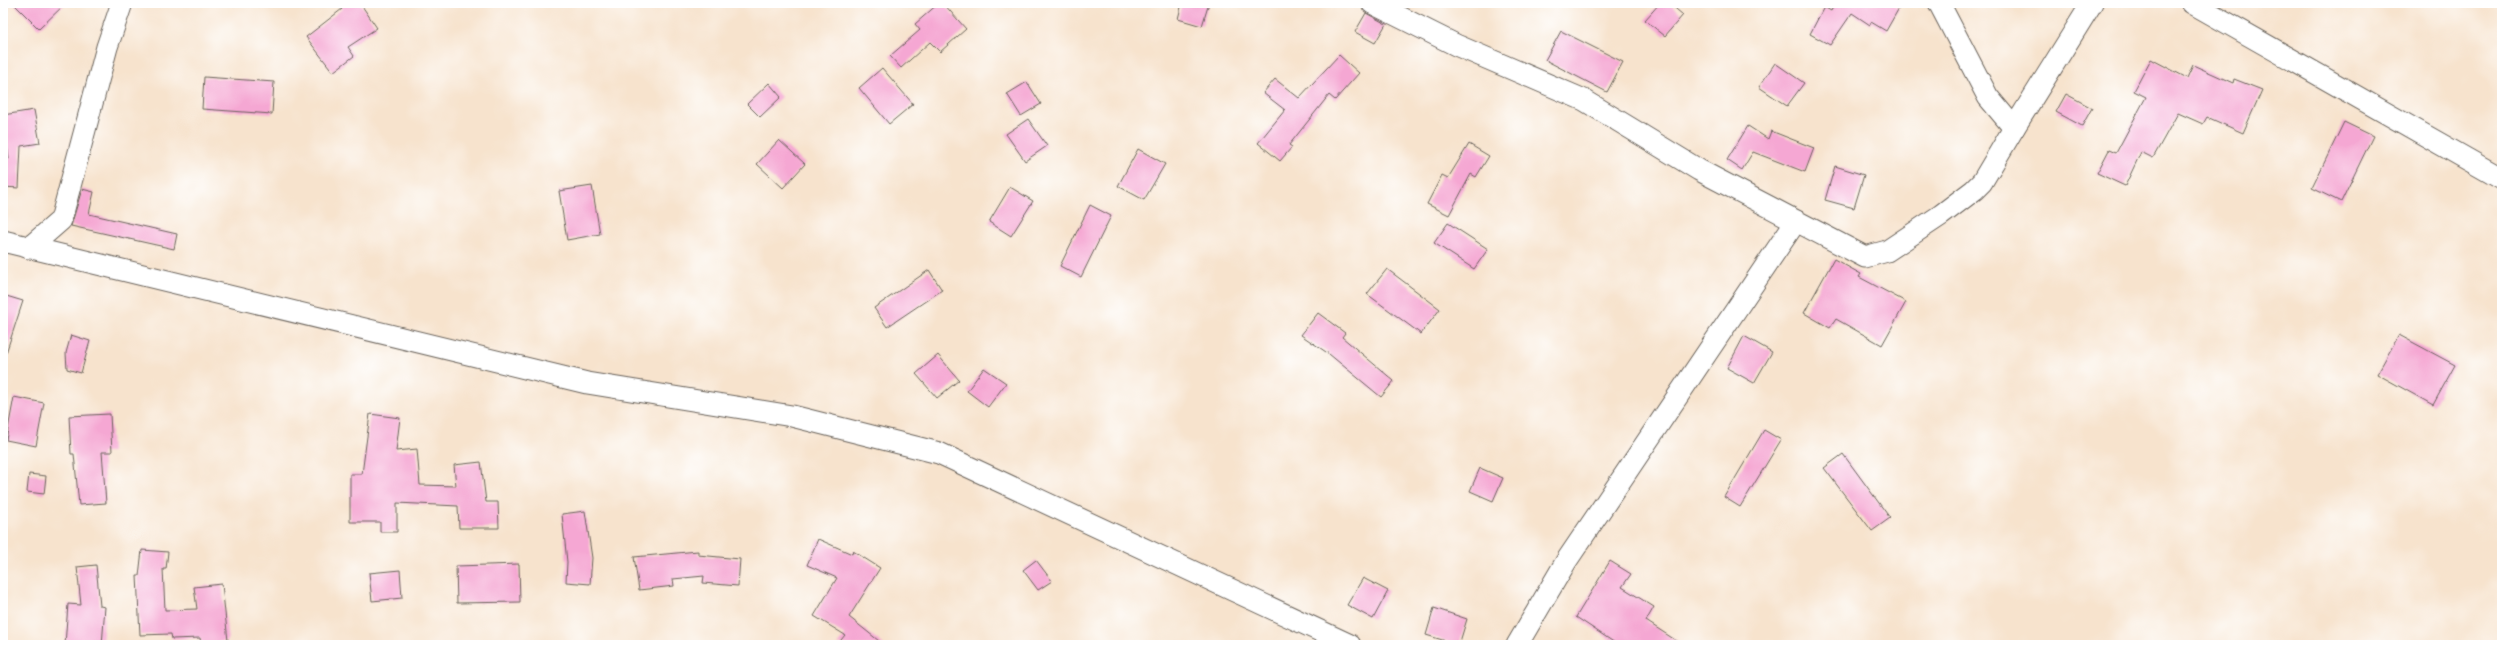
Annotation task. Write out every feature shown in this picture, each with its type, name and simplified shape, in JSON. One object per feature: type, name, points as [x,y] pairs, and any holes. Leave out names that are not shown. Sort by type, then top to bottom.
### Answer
[{"type":"street","points":[[30,248],[61,220],[107,47],[122,3]]},
{"type":"street","points":[[1372,3],[1456,45],[1584,100],[1699,170],[1865,257],[1887,251],[1941,215],[1974,190],[1982,182],[2092,3]]},
{"type":"street","points":[[1939,3],[1988,97],[2014,128]]},
{"type":"street","points":[[2192,3],[2502,179]]},
{"type":"street","points":[[1517,645],[1567,560],[1796,221]]},
{"type":"street","points":[[3,241],[587,383],[792,416],[939,453],[1350,645]]},
{"type":"building","points":[[13,3],[66,3],[39,29]]},
{"type":"building","points":[[338,3],[360,3],[377,28],[348,47],[354,56],[333,72],[306,37],[342,9]]},
{"type":"building","points":[[939,3],[943,3],[966,29],[940,52],[930,42],[901,68],[890,56],[920,30],[915,24]]},
{"type":"building","points":[[1182,3],[1209,3],[1202,26],[1178,19]]},
{"type":"building","points":[[1660,3],[1669,3],[1683,15],[1665,36],[1645,20]]},
{"type":"building","points":[[1835,3],[1890,3],[1899,8],[1886,31],[1871,22],[1870,25],[1852,13],[1830,45],[1810,34],[1824,7],[1831,11]]},
{"type":"building","points":[[1366,13],[1386,24],[1375,43],[1355,32]]},
{"type":"building","points":[[1561,31],[1623,62],[1607,92],[1545,60]]},
{"type":"building","points":[[1339,55],[1359,73],[1335,100],[1329,95],[1289,145],[1292,147],[1280,161],[1258,143],[1285,110],[1263,93],[1275,79],[1299,98]]},
{"type":"building","points":[[2151,59],[2187,78],[2193,65],[2233,83],[2234,79],[2262,90],[2243,133],[2207,117],[2203,124],[2178,113],[2153,158],[2141,152],[2125,186],[2097,173],[2109,150],[2116,153],[2146,97],[2134,91]]},
{"type":"building","points":[[1775,63],[1804,83],[1787,106],[1759,87]]},
{"type":"building","points":[[882,68],[913,104],[889,124],[859,88]]},
{"type":"building","points":[[204,77],[274,82],[272,114],[202,109]]},
{"type":"building","points":[[1027,82],[1041,104],[1021,116],[1007,94]]},
{"type":"building","points":[[769,83],[781,97],[760,117],[747,104]]},
{"type":"building","points":[[2066,94],[2092,108],[2082,126],[2056,112]]},
{"type":"building","points":[[34,110],[40,143],[21,146],[19,188],[3,187],[3,159],[9,159],[3,115]]},
{"type":"building","points":[[1028,119],[1047,146],[1025,161],[1006,134]]},
{"type":"building","points":[[2344,122],[2373,136],[2341,202],[2312,188]]},
{"type":"building","points":[[1748,126],[1768,139],[1771,131],[1814,148],[1805,172],[1753,152],[1742,170],[1727,160]]},
{"type":"building","points":[[779,140],[805,164],[783,188],[757,164]]},
{"type":"building","points":[[1469,144],[1489,156],[1476,177],[1471,174],[1449,215],[1427,204],[1442,175],[1448,178]]},
{"type":"building","points":[[1138,149],[1165,164],[1144,200],[1118,186]]},
{"type":"building","points":[[1835,166],[1864,175],[1854,208],[1825,200]]},
{"type":"building","points":[[592,186],[600,234],[567,240],[559,191]]},
{"type":"building","points":[[1010,187],[1033,201],[1011,236],[989,222]]},
{"type":"building","points":[[82,189],[94,192],[89,214],[177,234],[174,249],[71,226]]},
{"type":"building","points":[[1090,205],[1111,216],[1081,277],[1060,266]]},
{"type":"building","points":[[1448,223],[1488,249],[1474,269],[1434,243]]},
{"type":"building","points":[[1834,259],[1861,274],[1859,277],[1906,302],[1882,345],[1836,319],[1830,328],[1804,313]]},
{"type":"building","points":[[1387,269],[1440,309],[1421,334],[1367,294]]},
{"type":"building","points":[[929,270],[942,290],[887,327],[874,308]]},
{"type":"building","points":[[3,295],[23,301],[6,353],[3,353]]},
{"type":"building","points":[[1318,313],[1345,333],[1342,337],[1394,381],[1381,397],[1329,354],[1301,335]]},
{"type":"building","points":[[71,335],[90,341],[81,373],[67,369],[66,353]]},
{"type":"building","points":[[2399,335],[2455,365],[2433,405],[2377,374]]},
{"type":"building","points":[[1744,336],[1772,352],[1754,383],[1727,368]]},
{"type":"building","points":[[938,355],[959,380],[937,398],[916,374]]},
{"type":"building","points":[[984,368],[1006,383],[988,407],[967,391]]},
{"type":"building","points":[[14,397],[44,403],[36,446],[6,440]]},
{"type":"building","points":[[110,414],[112,452],[102,452],[106,503],[79,505],[74,454],[71,454],[69,416]]},
{"type":"building","points":[[370,414],[400,418],[396,451],[417,449],[420,485],[456,486],[454,465],[481,462],[486,502],[498,502],[499,528],[459,528],[458,506],[397,503],[397,532],[380,532],[380,522],[350,522],[350,474],[362,474]]},
{"type":"building","points":[[1764,430],[1781,440],[1740,507],[1724,497]]},
{"type":"building","points":[[1843,454],[1890,518],[1872,531],[1824,468]]},
{"type":"building","points":[[1480,468],[1503,478],[1493,501],[1470,491]]},
{"type":"building","points":[[29,474],[46,476],[44,494],[27,492]]},
{"type":"building","points":[[585,511],[592,558],[590,584],[566,582],[567,562],[562,514]]},
{"type":"building","points":[[818,539],[852,554],[853,551],[880,568],[849,617],[884,645],[837,645],[845,635],[814,616],[837,578],[807,565]]},
{"type":"building","points":[[142,550],[168,552],[166,569],[163,569],[165,610],[197,609],[194,587],[222,584],[228,641],[201,644],[200,638],[172,639],[171,634],[140,635],[137,576],[139,576]]},
{"type":"building","points":[[698,551],[698,555],[740,559],[738,586],[703,583],[704,576],[673,579],[674,586],[639,590],[634,557]]},
{"type":"building","points":[[1036,560],[1052,581],[1038,590],[1023,570]]},
{"type":"building","points":[[1610,561],[1631,574],[1622,587],[1654,607],[1646,621],[1683,645],[1618,645],[1576,617]]},
{"type":"building","points":[[519,564],[520,602],[457,603],[456,566]]},
{"type":"building","points":[[96,565],[100,606],[105,607],[102,645],[65,645],[68,604],[81,605],[77,567]]},
{"type":"building","points":[[400,570],[402,598],[372,601],[369,573]]},
{"type":"building","points":[[1363,578],[1388,591],[1373,619],[1347,605]]},
{"type":"building","points":[[1434,608],[1467,619],[1459,645],[1426,635]]}]
